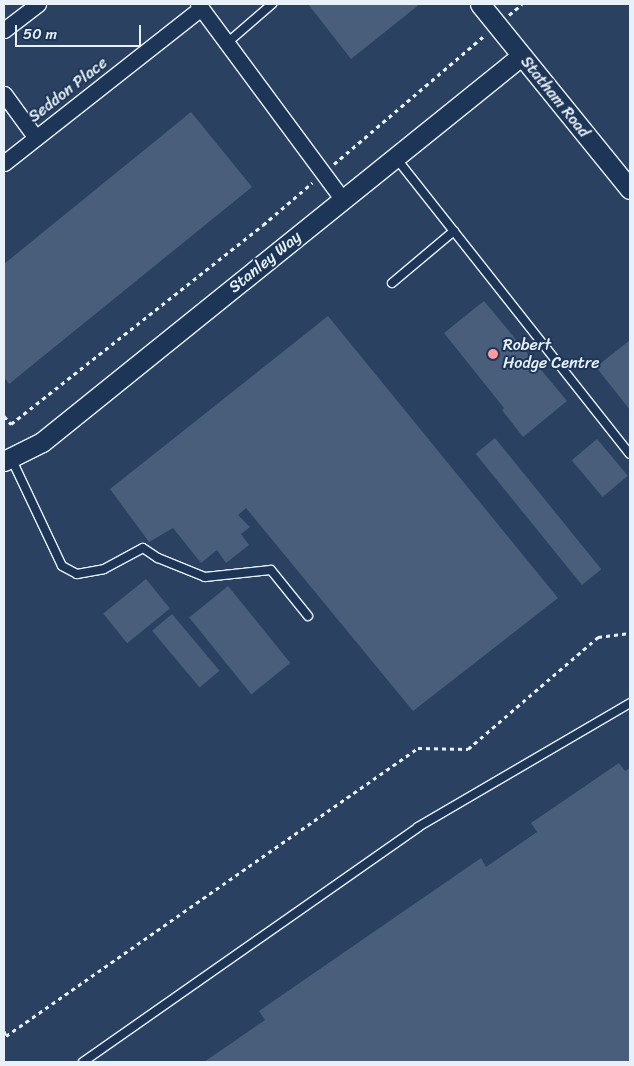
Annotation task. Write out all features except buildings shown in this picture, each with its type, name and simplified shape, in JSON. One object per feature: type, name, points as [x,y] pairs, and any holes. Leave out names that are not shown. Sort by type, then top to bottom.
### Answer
[{"type":"street","points":[[4,30],[38,4]]},
{"type":"street","name":"Statham Road","points":[[480,4],[630,190]]},
{"type":"street","name":"Seddon Place","points":[[4,164],[200,6],[343,200]]},
{"type":"street","name":"Stanley Way","points":[[7,460],[42,442],[522,56]]},
{"type":"street","points":[[4,94],[36,138]]},
{"type":"lane","points":[[227,43],[272,4]]},
{"type":"lane","points":[[396,158],[630,454]]},
{"type":"lane","points":[[392,283],[454,231]]},
{"type":"lane","points":[[7,460],[62,566],[76,574],[104,569],[143,548],[158,558],[205,577],[271,570],[308,616]]},
{"type":"lane","points":[[83,1062],[418,827],[630,703]]},
{"type":"path","points":[[4,416],[11,424],[263,225],[522,4]]},
{"type":"path","points":[[4,1031],[6,1036],[418,748],[468,749],[598,637],[630,633]]},
{"type":"shaded area","points":[[4,4],[630,4],[630,1062],[4,1062]]},
{"type":"place","name":"Robert Hodge Centre","points":[[493,354]]}]
